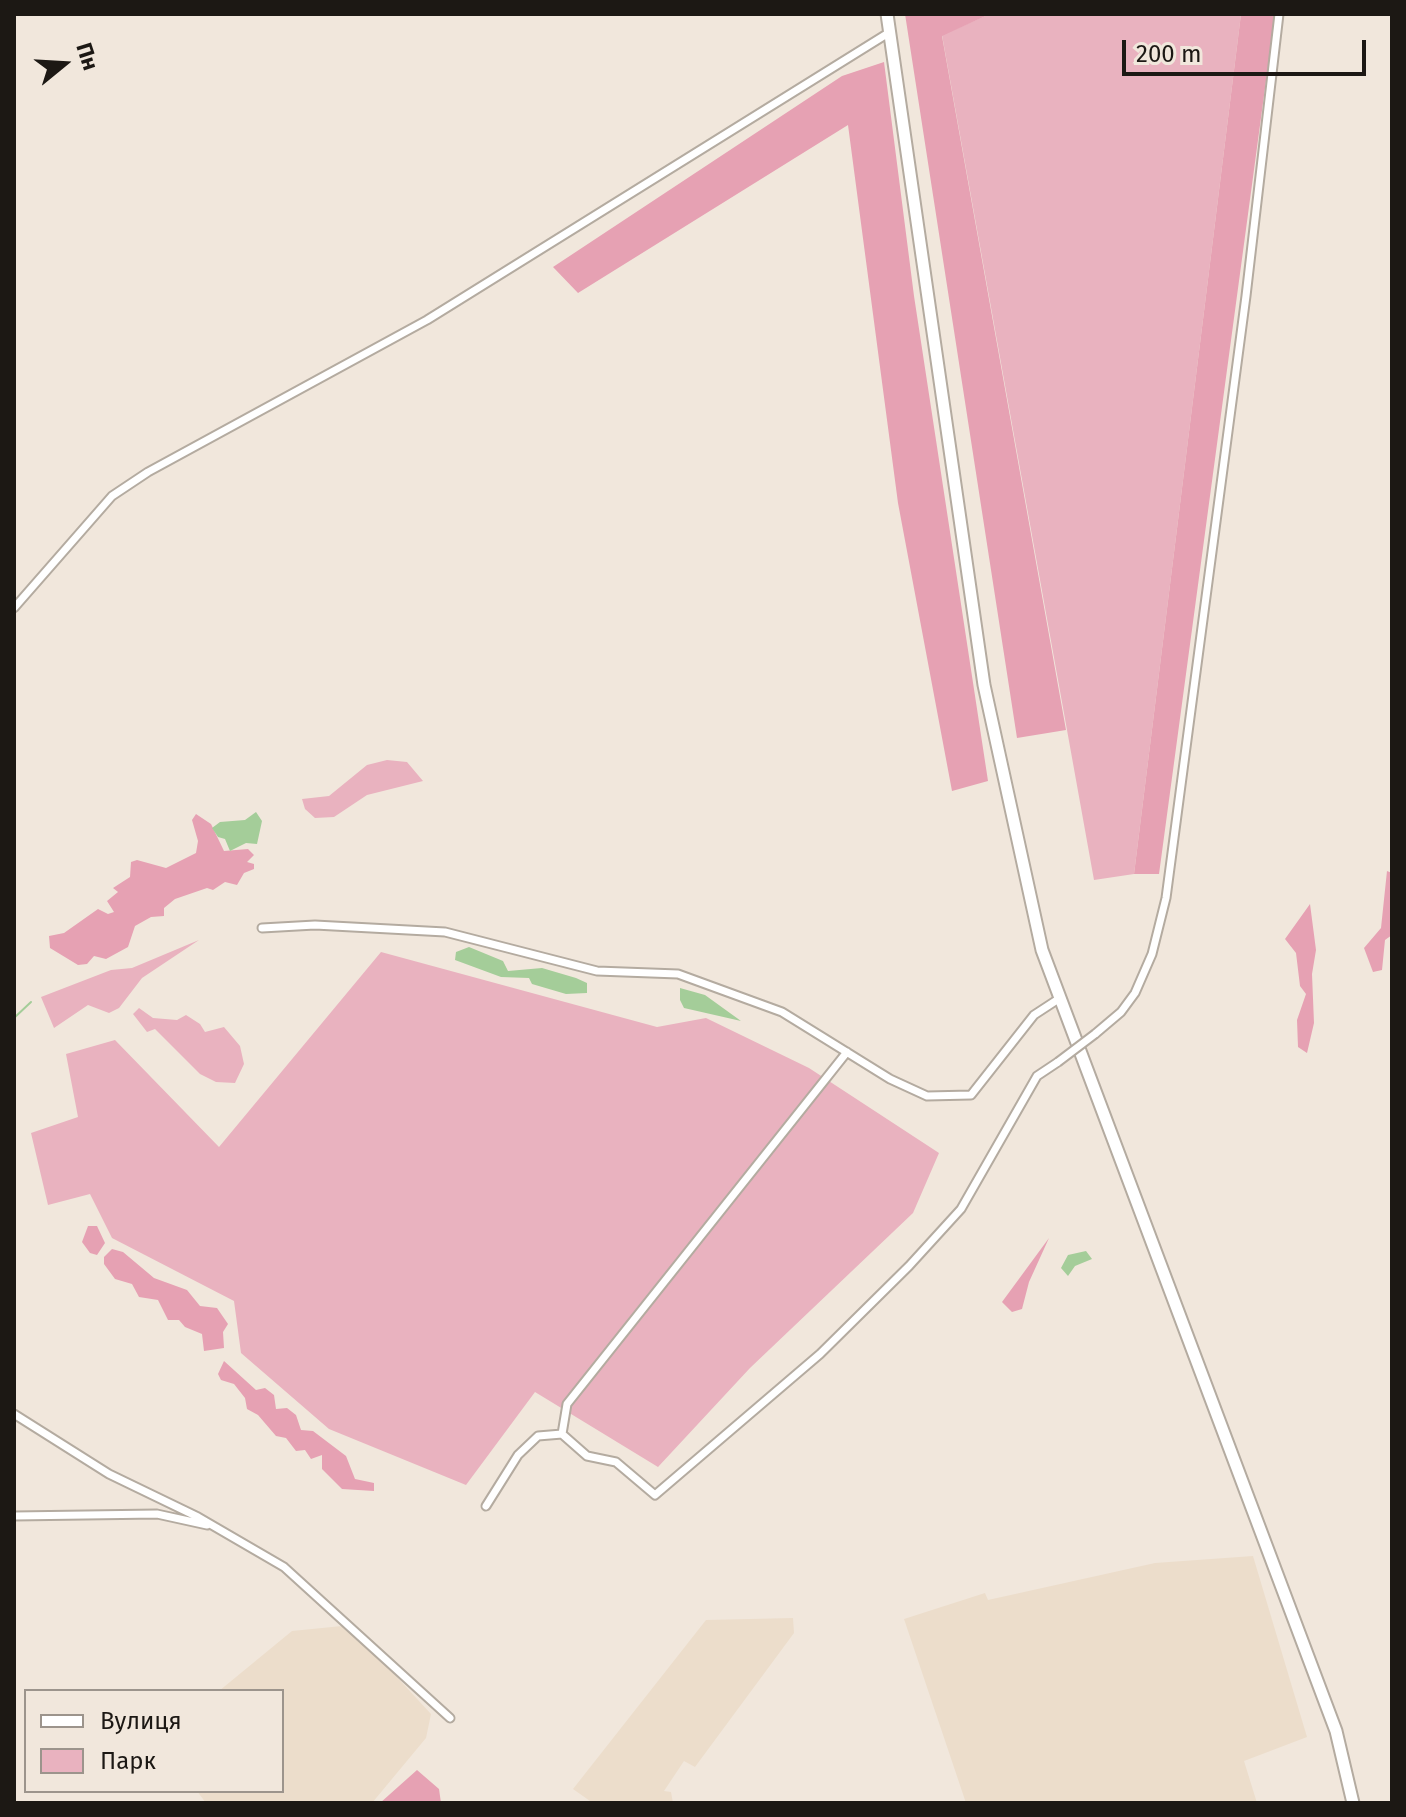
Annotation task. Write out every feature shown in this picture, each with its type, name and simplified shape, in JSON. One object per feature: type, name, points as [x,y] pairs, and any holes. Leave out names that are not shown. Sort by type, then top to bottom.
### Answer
[{"type":"main road","points":[[887,14],[984,685],[1039,935],[1336,1731],[1353,1803]]},
{"type":"street","points":[[486,1506],[518,1455],[528,1445],[538,1436],[562,1434],[587,1456],[616,1462],[655,1495],[820,1354],[909,1266],[961,1209],[1037,1076],[1121,1012],[1135,993],[1152,954],[1166,898],[1246,296],[1279,14]]},
{"type":"street","points":[[14,608],[112,496],[148,472],[427,320],[890,32]]},
{"type":"street","points":[[262,928],[315,925],[445,932],[597,971],[678,974],[782,1012],[890,1079],[927,1096],[971,1095],[1034,1015],[1060,998]]},
{"type":"street","points":[[562,1434],[567,1404],[847,1052]]},
{"type":"street","points":[[14,1414],[109,1474],[215,1527],[284,1567],[450,1718]]},
{"type":"street","points":[[14,1516],[157,1514],[215,1527]]},
{"type":"shaded area","points":[[905,14],[990,14],[942,36],[1066,730],[1017,738]]},
{"type":"shaded area","points":[[1241,14],[1275,14],[1159,874],[1134,874]]},
{"type":"shaded area","points":[[884,62],[914,296],[988,781],[952,791],[898,503],[848,125],[578,293],[553,267],[842,76]]},
{"type":"shaded area","points":[[256,812],[262,821],[257,844],[246,843],[230,851],[225,839],[218,837],[212,828],[220,822],[245,820]]},
{"type":"shaded area","points":[[196,814],[211,824],[224,851],[248,849],[254,855],[247,862],[254,864],[254,869],[244,873],[237,885],[225,882],[213,890],[207,888],[175,899],[164,908],[164,916],[151,917],[135,926],[128,947],[106,959],[94,956],[87,964],[78,965],[50,948],[49,936],[64,933],[98,909],[108,914],[114,912],[107,901],[118,892],[113,888],[130,877],[131,862],[137,860],[166,868],[196,853],[198,841],[192,820]]},
{"type":"shaded area","points":[[1387,871],[1392,873],[1392,935],[1385,940],[1382,970],[1373,972],[1364,948],[1381,928]]},
{"type":"shaded area","points":[[1310,904],[1316,950],[1312,974],[1314,1023],[1307,1053],[1298,1047],[1297,1020],[1306,994],[1300,986],[1296,953],[1285,939]]},
{"type":"shaded area","points":[[469,947],[503,961],[508,971],[542,968],[576,978],[587,983],[587,993],[566,994],[532,984],[529,978],[501,977],[455,960],[456,952]]},
{"type":"shaded area","points":[[680,988],[705,995],[741,1021],[684,1008]]},
{"type":"shaded area","points":[[88,1226],[97,1226],[105,1243],[97,1255],[90,1253],[82,1242]]},
{"type":"shaded area","points":[[1049,1238],[1029,1282],[1022,1309],[1012,1312],[1002,1302]]},
{"type":"shaded area","points":[[112,1249],[123,1252],[154,1278],[187,1290],[200,1306],[217,1308],[228,1324],[223,1332],[224,1348],[204,1351],[202,1334],[185,1327],[179,1320],[168,1320],[158,1300],[139,1297],[132,1284],[115,1279],[104,1264],[104,1257]]},
{"type":"shaded area","points":[[1086,1251],[1092,1259],[1075,1266],[1068,1276],[1061,1268],[1068,1255]]},
{"type":"shaded area","points":[[224,1361],[256,1390],[265,1388],[274,1395],[276,1409],[287,1408],[296,1415],[301,1430],[313,1431],[346,1456],[355,1479],[374,1483],[374,1491],[342,1489],[322,1469],[322,1455],[311,1459],[305,1450],[296,1451],[286,1438],[276,1436],[258,1415],[247,1409],[245,1398],[234,1384],[221,1380],[218,1374]]},
{"type":"shaded area","points":[[1253,1556],[1307,1737],[1244,1761],[1257,1803],[966,1803],[904,1619],[985,1593],[988,1600],[1155,1563]]},
{"type":"shaded area","points":[[793,1618],[794,1633],[695,1767],[684,1761],[664,1791],[671,1792],[673,1803],[599,1803],[590,1801],[573,1789],[706,1620]]},
{"type":"shaded area","points":[[342,1626],[358,1635],[431,1714],[426,1738],[372,1803],[206,1803],[198,1793],[284,1793],[284,1689],[221,1689],[292,1631]]},
{"type":"shaded area","points":[[417,1770],[439,1789],[441,1803],[380,1803]]},
{"type":"green space","points":[[990,14],[1241,14],[1134,874],[1094,880],[942,35]]},
{"type":"green space","points":[[387,760],[407,762],[423,781],[367,795],[334,817],[315,818],[305,809],[302,799],[329,796],[367,765]]},
{"type":"green space","points":[[199,940],[142,978],[119,1008],[109,1013],[88,1005],[54,1028],[41,997],[111,970],[132,968]]},
{"type":"green space","points":[[381,952],[657,1027],[706,1018],[809,1068],[939,1153],[913,1213],[750,1368],[658,1467],[535,1392],[466,1485],[329,1429],[241,1353],[234,1301],[112,1238],[90,1194],[48,1205],[31,1133],[78,1117],[66,1054],[115,1040],[219,1147]]},
{"type":"green space","points":[[139,1008],[153,1018],[177,1020],[186,1015],[200,1024],[205,1032],[224,1027],[240,1046],[244,1064],[235,1083],[216,1082],[200,1074],[155,1029],[147,1032],[133,1014]]},
{"type":"waterway","points":[[14,1018],[31,1002]]}]
